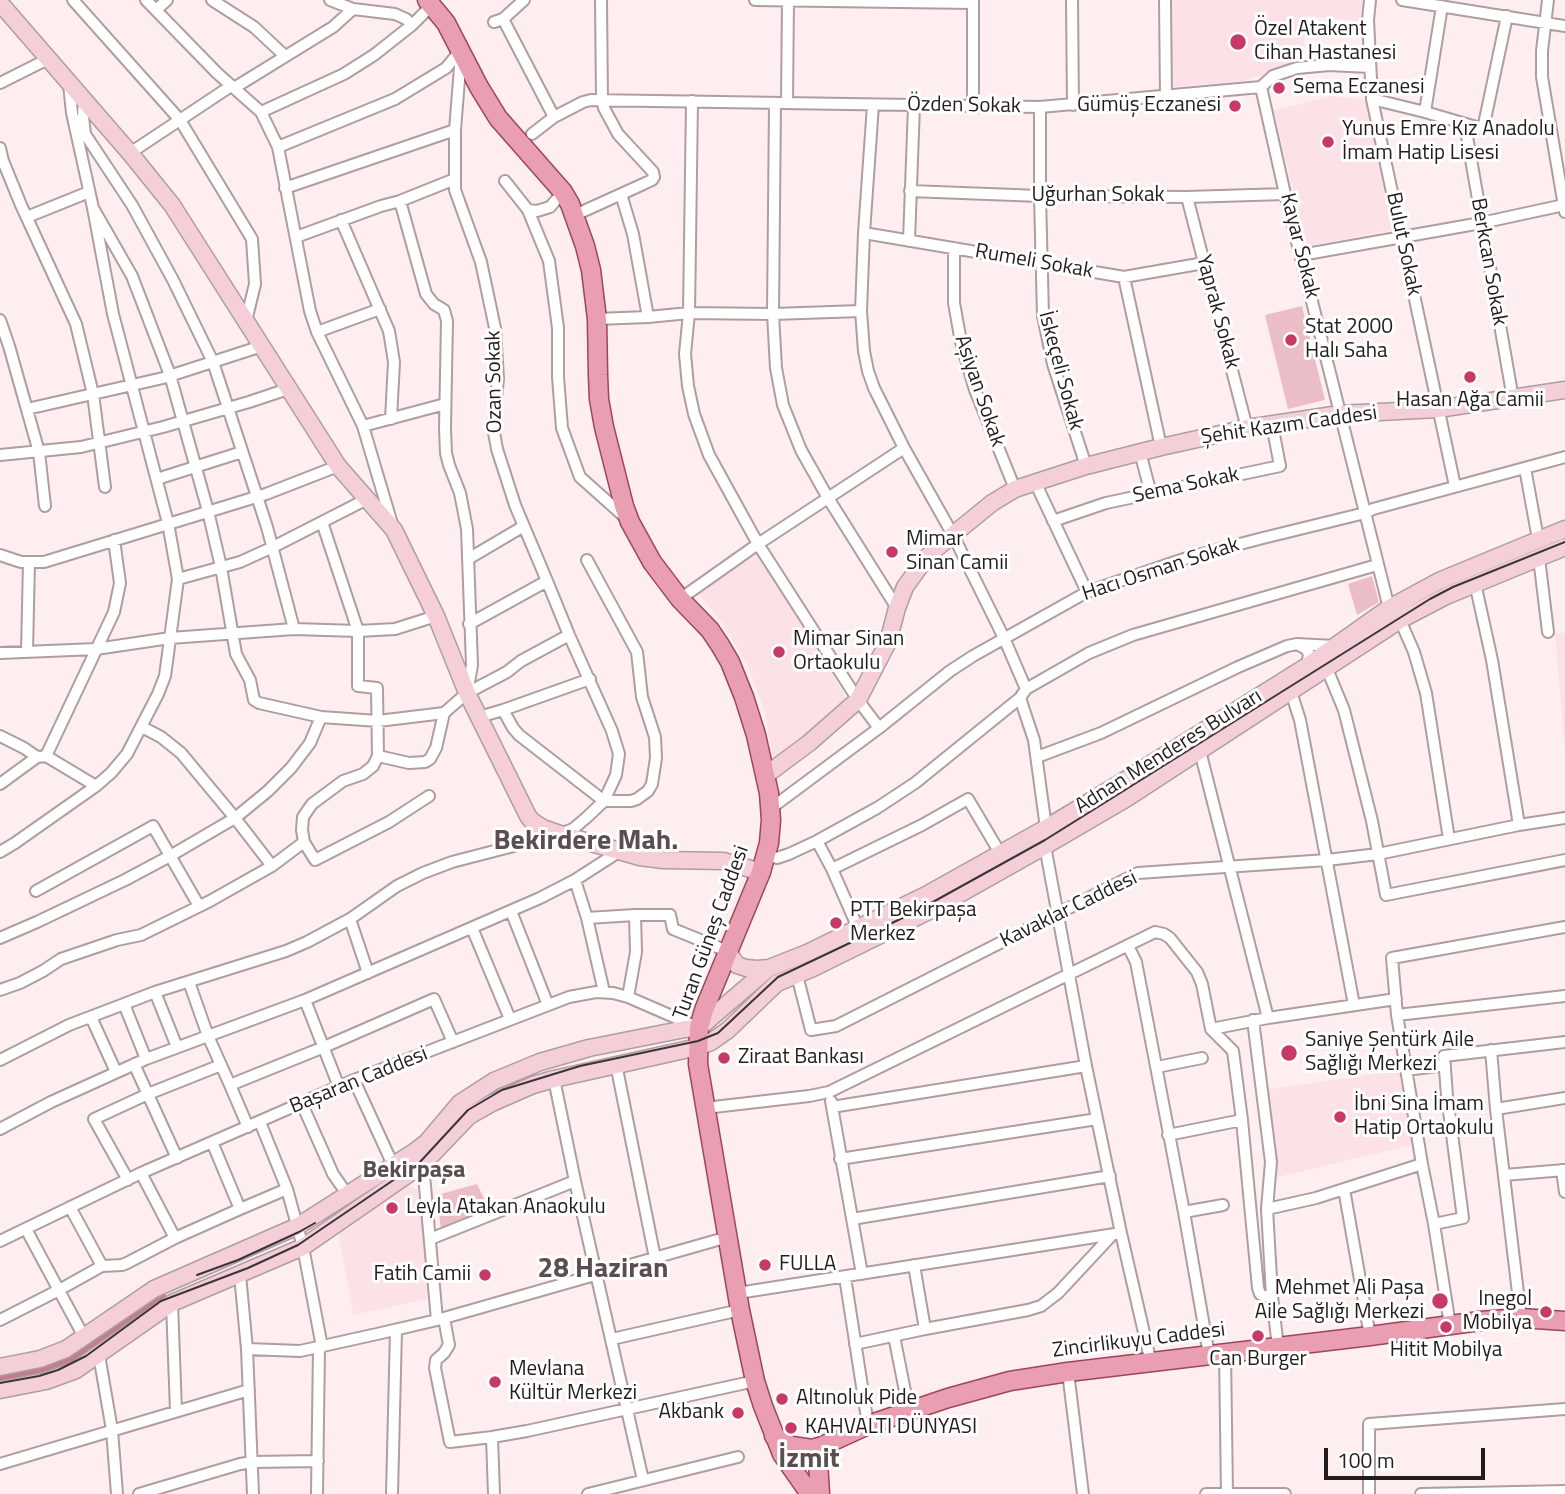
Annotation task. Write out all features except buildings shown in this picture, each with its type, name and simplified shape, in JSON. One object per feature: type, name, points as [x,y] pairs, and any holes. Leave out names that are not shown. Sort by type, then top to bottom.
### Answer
[{"type":"main road","name":"Turan Güneş Caddesi","points":[[429,2],[446,23],[478,87],[498,118],[563,192],[575,215],[591,270],[604,427],[617,483],[630,522],[652,562],[680,599],[710,630],[730,662],[744,697],[766,775],[770,831],[763,864],[704,1010],[699,1028],[698,1072],[755,1381],[782,1454],[810,1494]]},
{"type":"main road","points":[[0,3],[172,205],[338,466],[394,530],[436,616],[467,692],[528,816],[543,828],[640,857],[763,864]]},
{"type":"main road","name":"Şehit Kazım Caddesi","points":[[858,700],[888,642],[905,587],[923,562],[992,503],[1015,489],[1086,466],[1247,428],[1340,414],[1438,409],[1565,390]]},
{"type":"main road","name":"Adnan Menderes Bulvarı","points":[[0,1390],[61,1377],[99,1355],[172,1303],[303,1247],[423,1164],[478,1110],[511,1094],[554,1079],[698,1047],[719,1038],[777,983],[933,909],[1045,846],[1200,751],[1327,668],[1439,581],[1565,529]]},
{"type":"main road","name":"Adnan Menderes Bulvarı","points":[[699,1028],[769,968],[807,953],[926,895],[1046,828],[1307,666],[1334,646],[1395,614],[1565,547]]},
{"type":"main road","points":[[766,775],[858,700]]},
{"type":"main road","points":[[1045,846],[1046,828]]},
{"type":"main road","points":[[727,951],[737,965],[757,970],[769,968],[777,983]]},
{"type":"main road","points":[[0,1367],[40,1359],[66,1349],[154,1289],[298,1226],[414,1152],[427,1142],[467,1097],[494,1081],[540,1062],[589,1048],[699,1028]]},
{"type":"main road","name":"Zincirlikuyu Caddesi","points":[[774,1436],[799,1448],[812,1449],[868,1425],[958,1395],[1010,1381],[1068,1372],[1480,1321],[1521,1318],[1565,1321]]},
{"type":"main road","points":[[820,1494],[818,1461],[822,1446]]},
{"type":"street","points":[[73,0],[180,120],[252,239],[256,284],[246,321]]},
{"type":"street","points":[[146,0],[261,112],[278,148],[310,311],[317,332],[363,426],[394,530]]},
{"type":"street","points":[[156,10],[167,0]]},
{"type":"street","points":[[212,0],[254,27],[285,57]]},
{"type":"street","points":[[330,0],[353,9],[394,14],[407,19],[412,25]]},
{"type":"street","points":[[524,0],[499,20],[554,117]]},
{"type":"street","points":[[575,215],[652,180],[654,175],[618,134],[602,100],[601,0]]},
{"type":"street","points":[[755,0],[973,1],[973,107]]},
{"type":"street","points":[[788,0],[773,314],[776,368],[783,405],[797,442],[828,498],[897,608]]},
{"type":"street","points":[[1072,0],[1073,105]]},
{"type":"street","points":[[1164,0],[1166,96]]},
{"type":"street","name":"Bulut Sokak","points":[[1370,0],[1368,20],[1372,99],[1455,486]]},
{"type":"street","points":[[1402,0],[1565,26]]},
{"type":"street","points":[[1301,255],[1565,207],[1542,77],[1548,0]]},
{"type":"street","points":[[261,112],[344,75],[412,25],[429,2]]},
{"type":"street","points":[[1425,112],[1442,6]]},
{"type":"street","points":[[130,153],[333,27],[353,9]]},
{"type":"street","points":[[1372,99],[1483,130],[1507,16]]},
{"type":"street","points":[[278,148],[395,99],[446,68],[461,50]]},
{"type":"street","name":"Ozan Sokak","points":[[461,50],[455,131],[455,190],[481,262],[495,328],[498,379],[493,426],[497,449],[515,505],[612,731],[619,754],[615,775],[604,801]]},
{"type":"street","points":[[0,83],[48,59]]},
{"type":"street","name":"Özden Sokak","points":[[533,134],[554,117],[583,102],[602,100],[1040,107],[1261,87],[1273,76],[1297,68],[1329,65],[1370,67]]},
{"type":"street","points":[[0,852],[96,786],[127,754],[162,684],[178,579],[169,523],[113,314],[72,113],[69,84]]},
{"type":"street","name":"Kayar Sokak","points":[[1261,87],[1377,565],[1395,614],[1414,652],[1426,693],[1449,839]]},
{"type":"street","points":[[84,101],[85,134],[132,205],[213,362],[273,547],[295,629]]},
{"type":"street","points":[[692,101],[686,368],[694,414],[709,456],[758,544],[858,700],[879,727]]},
{"type":"street","points":[[873,105],[861,311],[868,371],[904,448],[953,535],[1004,638],[1023,693],[1037,757],[1046,828]]},
{"type":"street","points":[[909,241],[914,106]]},
{"type":"street","name":"İskeçeli Sokak","points":[[1040,107],[1041,305],[1054,364],[1086,466]]},
{"type":"street","name":"Berkcan Sokak","points":[[1465,125],[1513,399]]},
{"type":"street","points":[[285,188],[455,131]]},
{"type":"street","points":[[0,148],[2,162],[76,324],[93,394],[105,487]]},
{"type":"street","points":[[296,237],[455,179]]},
{"type":"street","points":[[505,181],[527,210],[549,261],[555,300],[562,428],[580,477],[630,522]]},
{"type":"street","name":"Uğurhan Sokak","points":[[910,191],[1040,196],[1187,197],[1285,194]]},
{"type":"street","points":[[27,217],[89,192]]},
{"type":"street","points":[[527,210],[537,211],[550,207],[563,192]]},
{"type":"street","points":[[621,194],[633,234],[648,317]]},
{"type":"street","name":"Yaprak Sokak","points":[[1187,197],[1247,428]]},
{"type":"street","points":[[400,201],[426,294],[429,300],[446,314],[446,453],[466,517],[472,665],[467,692]]},
{"type":"street","points":[[93,208],[132,275],[170,375],[208,511],[236,654],[250,680],[254,700],[260,704],[321,717],[378,721],[443,713],[467,692],[569,635]]},
{"type":"street","points":[[341,220],[389,331],[394,362],[391,419]]},
{"type":"street","name":"Rumeli Sokak","points":[[864,233],[1124,277],[1204,263]]},
{"type":"street","name":"Aşiyan Sokak","points":[[954,248],[954,303],[961,342],[975,390],[1015,489]]},
{"type":"street","points":[[1124,277],[1161,447]]},
{"type":"street","points":[[317,332],[380,309]]},
{"type":"street","points":[[597,319],[689,313],[861,311]]},
{"type":"street","points":[[0,320],[39,452],[45,506]]},
{"type":"street","points":[[27,409],[170,375],[262,346]]},
{"type":"street","points":[[0,455],[81,447],[182,421],[288,389]]},
{"type":"street","points":[[363,426],[445,404]]},
{"type":"street","name":"Sema Sokak","points":[[1053,521],[1106,503],[1280,466],[1272,424]]},
{"type":"street","points":[[680,599],[904,448]]},
{"type":"street","points":[[157,479],[242,452]]},
{"type":"street","points":[[1140,452],[1151,494]]},
{"type":"street","name":"Hacı Osman Sokak","points":[[770,809],[950,671],[1087,592],[1190,557],[1365,513],[1565,457]]},
{"type":"street","points":[[0,555],[20,562],[44,562],[256,497],[338,466]]},
{"type":"street","points":[[1525,468],[1538,539]]},
{"type":"street","points":[[1035,482],[1087,592]]},
{"type":"street","points":[[178,579],[240,562],[367,499]]},
{"type":"street","points":[[322,522],[358,631],[358,686],[377,688],[378,756],[373,766],[363,774],[343,782],[312,804],[303,817],[304,842],[315,860],[379,828],[429,796]]},
{"type":"street","points":[[468,559],[524,526]]},
{"type":"street","points":[[0,784],[41,757],[78,691],[114,611],[120,583],[114,540]]},
{"type":"street","points":[[1539,558],[1548,632]]},
{"type":"street","points":[[503,710],[519,735],[604,801],[631,801],[642,796],[652,784],[656,758],[655,737],[642,697],[637,652],[587,560]]},
{"type":"street","points":[[27,652],[29,562]]},
{"type":"street","points":[[763,864],[817,841],[877,808],[915,783],[1023,693],[1089,653],[1133,635],[1377,565]]},
{"type":"street","points":[[469,624],[547,581]]},
{"type":"street","points":[[1475,583],[1492,660],[1518,825]]},
{"type":"street","points":[[0,653],[96,649],[170,638],[295,629],[395,629],[436,616]]},
{"type":"street","points":[[1297,644],[1309,654],[1307,666]]},
{"type":"street","points":[[1037,757],[1101,733],[1287,646],[1334,646]]},
{"type":"street","points":[[1327,668],[1344,710],[1372,821],[1386,895],[1565,860]]},
{"type":"street","points":[[479,717],[590,679]]},
{"type":"street","points":[[1291,692],[1300,720],[1353,1005]]},
{"type":"street","points":[[378,756],[409,763],[430,760],[436,748],[443,713]]},
{"type":"street","points":[[0,937],[93,896],[235,818],[291,768],[310,743],[321,717]]},
{"type":"street","points":[[142,727],[181,752],[272,866]]},
{"type":"street","points":[[0,736],[96,786]]},
{"type":"street","points":[[1200,751],[1268,1018]]},
{"type":"street","points":[[832,869],[968,799],[1000,853]]},
{"type":"street","points":[[0,1060],[55,1031],[155,992],[286,951],[350,919],[397,886],[423,873],[452,862],[560,834],[573,828],[604,801]]},
{"type":"street","name":"Kavaklar Caddesi","points":[[797,975],[811,1030],[836,1026],[1138,873],[1327,860],[1565,818]]},
{"type":"street","points":[[36,891],[153,827],[199,906]]},
{"type":"street","points":[[817,841],[858,928]]},
{"type":"street","points":[[0,990],[20,983],[61,960],[117,940],[141,935],[272,866],[304,842]]},
{"type":"street","points":[[1045,846],[1086,1066],[1110,1176],[1117,1234],[1151,1363]]},
{"type":"street","points":[[0,1129],[134,1064],[305,1000],[472,929],[575,880],[620,851]]},
{"type":"street","points":[[575,880],[604,992]]},
{"type":"street","points":[[511,911],[548,1005]]},
{"type":"street","points":[[628,997],[636,952],[635,915]]},
{"type":"street","points":[[587,918],[670,915],[673,929],[727,951]]},
{"type":"street","points":[[350,919],[368,973]]},
{"type":"street","points":[[1450,1325],[1397,1014],[1392,958],[1565,927]]},
{"type":"street","points":[[472,929],[510,1019]]},
{"type":"street","points":[[705,1108],[829,1092],[1155,932],[1164,934],[1197,972],[1212,1028],[1233,1051],[1258,1288],[1261,1294],[1272,1296]]},
{"type":"street","points":[[1128,946],[1136,962],[1168,1135],[1217,1354],[1227,1494]]},
{"type":"street","points":[[189,982],[208,1036],[248,1127]]},
{"type":"street","points":[[155,992],[177,1048]]},
{"type":"street","name":"Başaran Caddesi","points":[[0,1241],[141,1173],[354,1080],[510,1019],[585,993],[604,992],[628,997],[699,1028]]},
{"type":"street","points":[[1397,1014],[1565,996]]},
{"type":"street","points":[[230,1085],[434,999],[453,1042]]},
{"type":"street","points":[[1212,1028],[1396,999]]},
{"type":"street","points":[[305,1000],[339,1087]]},
{"type":"street","points":[[124,1004],[146,1059]]},
{"type":"street","points":[[90,1017],[116,1072]]},
{"type":"street","points":[[1253,1020],[1270,1161],[1267,1209],[1278,1347]]},
{"type":"street","points":[[1434,1224],[1463,1218],[1444,1056],[1565,1042]]},
{"type":"street","points":[[1491,1050],[1521,1318]]},
{"type":"street","points":[[1157,1067],[1202,1058]]},
{"type":"street","points":[[134,1064],[177,1158]]},
{"type":"street","points":[[616,1064],[655,1258]]},
{"type":"street","points":[[128,1180],[94,1119],[221,1065]]},
{"type":"street","points":[[1406,1070],[1445,1065]]},
{"type":"street","points":[[832,1107],[1086,1066]]},
{"type":"street","points":[[554,1079],[643,1480]]},
{"type":"street","points":[[354,1080],[393,1165]]},
{"type":"street","points":[[829,1092],[862,1274]]},
{"type":"street","points":[[1496,1109],[1565,1098]]},
{"type":"street","points":[[302,1104],[333,1174],[347,1194]]},
{"type":"street","points":[[841,1159],[1097,1119]]},
{"type":"street","points":[[1168,1135],[1242,1120]]},
{"type":"street","points":[[260,1122],[287,1189],[298,1226],[321,1347],[317,1494]]},
{"type":"street","points":[[212,1142],[240,1209]]},
{"type":"street","points":[[423,1164],[440,1319],[449,1345],[436,1360],[435,1368],[450,1442],[492,1437],[755,1381]]},
{"type":"street","points":[[1267,1209],[1316,1198],[1422,1164]]},
{"type":"street","points":[[1504,1175],[1564,1170],[1565,1192]]},
{"type":"street","points":[[141,1173],[174,1238]]},
{"type":"street","points":[[852,1219],[1110,1176]]},
{"type":"street","points":[[430,1239],[575,1181]]},
{"type":"street","points":[[0,1321],[102,1266],[127,1263],[174,1238],[287,1189]]},
{"type":"street","points":[[1344,1189],[1370,1336]]},
{"type":"street","points":[[1184,1212],[1223,1205]]},
{"type":"street","points":[[70,1208],[102,1266]]},
{"type":"street","points":[[26,1229],[85,1337]]},
{"type":"street","points":[[611,1339],[739,1301],[845,1277],[1117,1234]]},
{"type":"street","points":[[855,1344],[1041,1306],[1058,1293],[1117,1234]]},
{"type":"street","points":[[247,1349],[294,1351],[396,1330],[728,1237]]},
{"type":"street","points":[[914,1265],[925,1329]]},
{"type":"street","points":[[240,1275],[247,1349],[253,1494]]},
{"type":"street","points":[[845,1277],[868,1425]]},
{"type":"street","points":[[172,1303],[176,1412]]},
{"type":"street","points":[[392,1494],[396,1330]]},
{"type":"street","points":[[894,1336],[909,1411]]},
{"type":"street","points":[[99,1355],[111,1430],[117,1494]]},
{"type":"street","points":[[1068,1372],[1083,1494]]},
{"type":"street","points":[[0,1464],[249,1390]]},
{"type":"street","points":[[1369,1494],[1369,1424],[1565,1409]]},
{"type":"street","points":[[492,1437],[494,1494]]},
{"type":"street","points":[[589,1494],[610,1491],[643,1480],[738,1457]]},
{"type":"street","points":[[139,1494],[253,1462],[318,1461]]},
{"type":"street","points":[[1422,1494],[1565,1490]]},
{"type":"street","points":[[1206,1494],[1285,1494]]},
{"type":"shaded area","name":"Özel Atakent Cihan Hastanesi","points":[[1172,0],[1362,0],[1361,21],[1307,16],[1301,63],[1243,81],[1173,87]]},
{"type":"shaded area","name":"Yunus Emre Kız Anadolu İmam Hatip Lisesi","points":[[1332,96],[1366,100],[1392,230],[1306,246],[1274,110]]},
{"type":"shaded area","name":"Stat 2000 Halı Saha","points":[[1302,306],[1325,400],[1288,409],[1265,315]]},
{"type":"shaded area","name":"Mimar Sinan Ortaokulu","points":[[759,553],[848,701],[773,759],[765,712],[747,665],[723,624],[699,594]]},
{"type":"shaded area","points":[[1372,576],[1379,602],[1357,615],[1348,584]]},
{"type":"shaded area","points":[[1565,633],[1565,751],[1555,634]]},
{"type":"shaded area","name":"İbni Sina İmam Hatip Ortaokulu","points":[[1400,1071],[1413,1145],[1277,1177],[1268,1089]]},
{"type":"shaded area","points":[[477,1184],[489,1209],[441,1229],[437,1195]]},
{"type":"shaded area","points":[[404,1185],[417,1189],[421,1208],[427,1299],[353,1315],[338,1230]]},
{"type":"waterway","points":[[0,1378],[48,1367],[73,1357],[161,1296]]},
{"type":"tram line","points":[[0,1383],[58,1370],[86,1356],[161,1301],[248,1268],[298,1245],[420,1162],[468,1110],[502,1090],[580,1066],[698,1041],[718,1033],[778,977],[913,913],[1045,840],[1430,599],[1453,587],[1565,542]]},
{"type":"tram line","points":[[197,1275],[238,1260],[315,1223]]},
{"type":"place","name":"Özel Atakent Cihan Hastanesi","points":[[1238,42]]},
{"type":"place","name":"Sema Eczanesi","points":[[1279,88]]},
{"type":"place","name":"Gümüş Eczanesi","points":[[1235,106]]},
{"type":"place","name":"Yunus Emre Kız Anadolu İmam Hatip Lisesi","points":[[1328,142]]},
{"type":"place","name":"Stat 2000 Halı Saha","points":[[1291,340]]},
{"type":"place","name":"Hasan Ağa Camii","points":[[1470,377]]},
{"type":"place","name":"Mimar Sinan Camii","points":[[892,552]]},
{"type":"place","name":"Mimar Sinan Ortaokulu","points":[[779,652]]},
{"type":"place","name":"PTT Bekirpaşa Merkez","points":[[836,923]]},
{"type":"place","name":"Saniye Şentürk Aile Sağlığı Merkezi","points":[[1289,1053]]},
{"type":"place","name":"Ziraat Bankası","points":[[724,1058]]},
{"type":"place","name":"İbni Sina İmam Hatip Ortaokulu","points":[[1340,1117]]},
{"type":"place","name":"Leyla Atakan Anaokulu","points":[[392,1208]]},
{"type":"place","name":"FULLA","points":[[765,1265]]},
{"type":"place","name":"Fatih Camii","points":[[485,1275]]},
{"type":"place","name":"Mehmet Ali Paşa Aile Sağlığı Merkezi","points":[[1440,1301]]},
{"type":"place","name":"Inegol Mobilya","points":[[1546,1312]]},
{"type":"place","name":"Hitit Mobilya","points":[[1446,1327]]},
{"type":"place","name":"Can Burger","points":[[1258,1336]]},
{"type":"place","name":"Mevlana Kültür Merkezi","points":[[495,1382]]},
{"type":"place","name":"Altınoluk Pide","points":[[782,1399]]},
{"type":"place","name":"Akbank","points":[[738,1413]]},
{"type":"place","name":"KAHVALTI DÜNYASI","points":[[791,1428]]},
{"type":"district","name":"Bekirdere Mah.","points":[[586,842]]},
{"type":"district","name":"Bekirpaşa","points":[[414,1171]]},
{"type":"district","name":"28 Haziran","points":[[603,1270]]},
{"type":"district","name":"İzmit","points":[[809,1460]]}]
